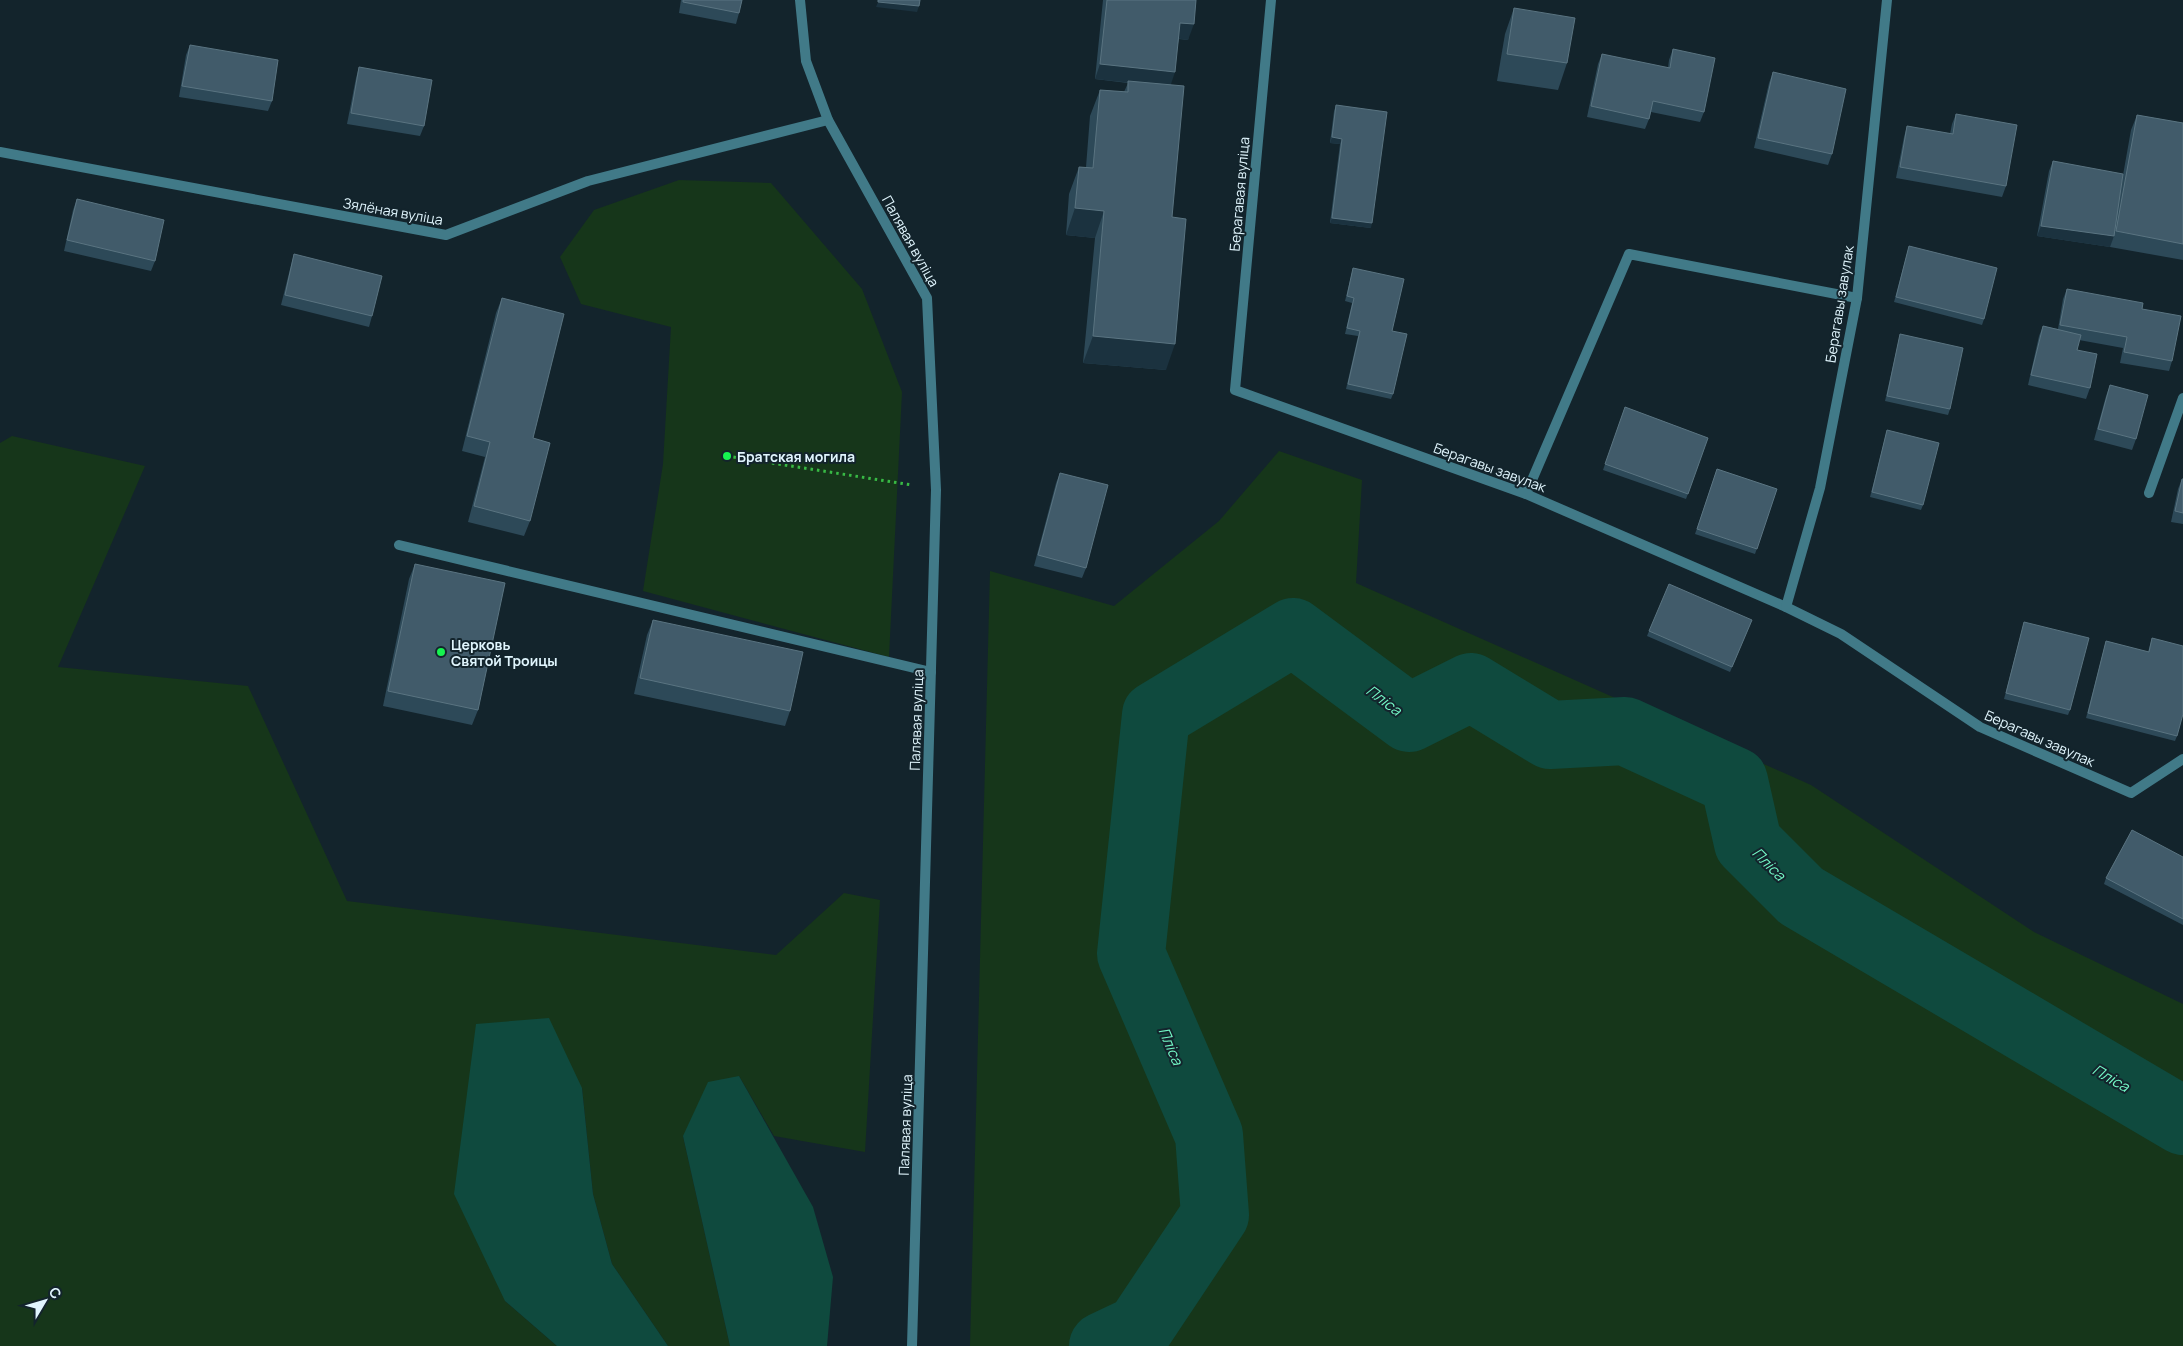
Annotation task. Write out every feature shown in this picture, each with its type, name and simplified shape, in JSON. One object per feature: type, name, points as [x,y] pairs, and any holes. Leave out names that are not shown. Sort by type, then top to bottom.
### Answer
[{"type":"street","name":"Палявая вуліца","points":[[800,0],[806,61],[828,120],[928,298],[936,490],[912,1346]]},
{"type":"street","name":"Берагавая вуліца","points":[[1235,390],[1270,0]]},
{"type":"street","name":"Берагавы завулак","points":[[1786,606],[1820,488],[1856,298],[1886,0]]},
{"type":"street","name":"Зялёная вуліца","points":[[0,152],[446,235],[588,181],[828,120]]},
{"type":"street","points":[[1526,494],[1629,254],[1856,298]]},
{"type":"street","name":"Берагавы завулак","points":[[1235,390],[1526,494],[1786,606],[1841,634],[1980,727],[2131,793],[2183,759]]},
{"type":"street","points":[[2149,493],[2183,398]]},
{"type":"street","points":[[399,546],[932,672]]},
{"type":"path","points":[[727,456],[936,490]]},
{"type":"shaded area","points":[[679,180],[771,183],[862,289],[902,392],[889,657],[643,591],[663,464],[671,327],[581,304],[560,257],[594,210]]},
{"type":"shaded area","points":[[12,436],[145,466],[58,667],[248,686],[347,901],[776,955],[844,893],[880,900],[865,1152],[774,1136],[739,1076],[683,1136],[730,1346],[668,1346],[612,1264],[593,1194],[582,1088],[505,1301],[557,1346],[0,1346],[0,443]]},
{"type":"shaded area","points":[[1279,451],[1362,480],[1356,583],[1811,785],[2034,932],[2183,1004],[2183,1346],[970,1346],[990,571],[1114,606],[1219,521]]},
{"type":"shaded area","points":[[549,1018],[582,1088],[593,1194],[612,1264],[668,1346],[557,1346],[505,1301],[454,1194],[476,1024]]},
{"type":"shaded area","points":[[739,1076],[813,1207],[833,1277],[827,1346],[730,1346],[683,1136],[708,1082]]},
{"type":"building","points":[[683,0],[742,0],[739,13],[683,2]]},
{"type":"building","points":[[878,0],[920,0],[919,6],[878,2]]},
{"type":"building","points":[[1107,0],[1196,0],[1194,24],[1180,23],[1175,72],[1100,64]]},
{"type":"building","points":[[1514,8],[1575,18],[1567,63],[1507,54]]},
{"type":"building","points":[[190,45],[278,60],[272,101],[182,86]]},
{"type":"building","points":[[1673,49],[1715,58],[1704,112],[1653,101],[1649,119],[1591,106],[1602,54],[1670,68]]},
{"type":"building","points":[[359,67],[432,80],[424,126],[351,113]]},
{"type":"building","points":[[1773,72],[1846,89],[1832,154],[1758,138]]},
{"type":"building","points":[[1128,81],[1184,86],[1172,217],[1186,219],[1175,344],[1093,336],[1104,211],[1075,208],[1079,167],[1093,168],[1100,90],[1128,92]]},
{"type":"building","points":[[1336,105],[1387,112],[1372,223],[1332,218],[1342,139],[1332,137]]},
{"type":"building","points":[[1956,114],[2017,125],[2006,186],[1900,167],[1907,126],[1953,134]]},
{"type":"building","points":[[2137,115],[2183,123],[2183,244],[2116,231]]},
{"type":"building","points":[[2053,161],[2123,174],[2114,236],[2041,226]]},
{"type":"building","points":[[77,199],[164,220],[155,261],[67,240]]},
{"type":"building","points":[[1909,246],[1997,268],[1984,319],[1896,297]]},
{"type":"building","points":[[294,254],[382,276],[372,316],[285,295]]},
{"type":"building","points":[[1353,268],[1404,279],[1392,331],[1407,334],[1393,394],[1348,384],[1360,331],[1347,328],[1354,298],[1347,296]]},
{"type":"building","points":[[2067,289],[2143,303],[2142,309],[2181,316],[2172,361],[2124,352],[2127,337],[2060,325]]},
{"type":"building","points":[[502,298],[564,314],[533,438],[550,443],[530,521],[474,506],[490,442],[467,436]]},
{"type":"building","points":[[2043,326],[2081,335],[2077,350],[2097,354],[2090,388],[2031,375]]},
{"type":"building","points":[[1900,334],[1963,348],[1950,409],[1887,396]]},
{"type":"building","points":[[2110,385],[2148,395],[2136,439],[2098,429]]},
{"type":"building","points":[[1625,407],[1708,438],[1688,494],[1605,464]]},
{"type":"building","points":[[1887,430],[1939,443],[1923,505],[1872,492]]},
{"type":"building","points":[[1717,469],[1777,489],[1757,549],[1697,529]]},
{"type":"building","points":[[1060,473],[1108,485],[1086,568],[1038,555]]},
{"type":"building","points":[[2183,479],[2183,513],[2175,511]]},
{"type":"building","name":"Церковь Святой Троицы","points":[[415,564],[505,583],[478,710],[388,691]]},
{"type":"building","points":[[1669,584],[1752,620],[1732,667],[1649,631]]},
{"type":"building","points":[[653,620],[803,652],[790,711],[640,678]]},
{"type":"building","points":[[2024,622],[2089,638],[2070,710],[2006,693]]},
{"type":"building","points":[[2152,638],[2183,646],[2183,714],[2177,736],[2088,713],[2106,641],[2149,652]]},
{"type":"building","points":[[2132,830],[2183,857],[2183,919],[2106,878]]},
{"type":"waterway","name":"Пліса","points":[[1103,1346],[1139,1329],[1215,1215],[1209,1135],[1131,954],[1156,715],[1293,632],[1409,718],[1471,687],[1550,735],[1625,731],[1734,781],[1748,843],[1801,896],[2183,1121]]},
{"type":"place","name":"Братская могила","points":[[727,456]]},
{"type":"place","name":"Церковь Святой Троицы","points":[[441,652]]}]
